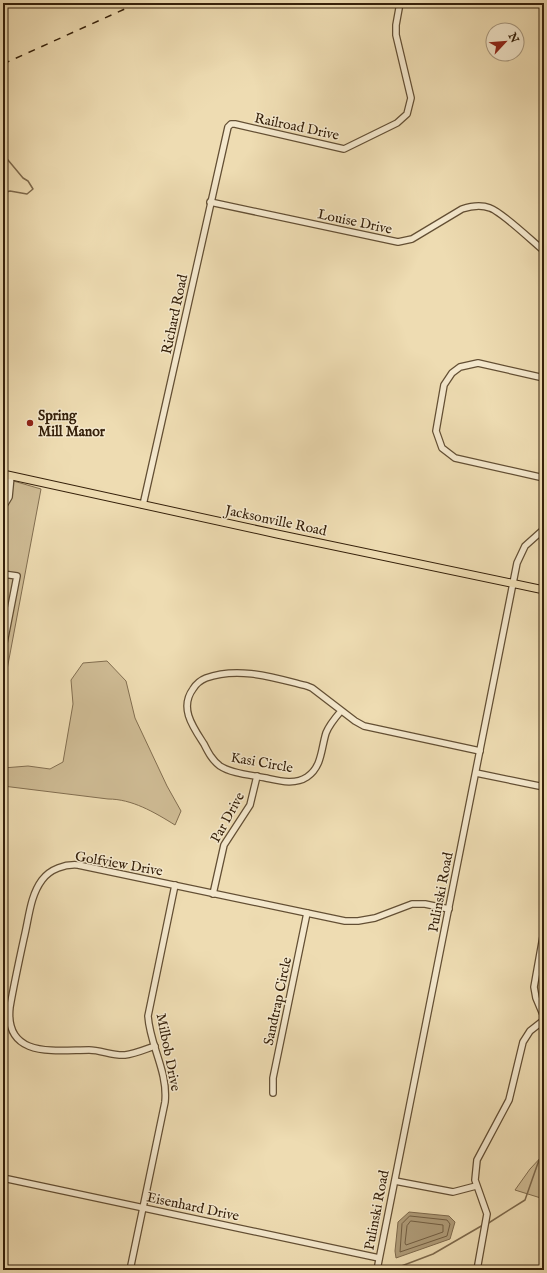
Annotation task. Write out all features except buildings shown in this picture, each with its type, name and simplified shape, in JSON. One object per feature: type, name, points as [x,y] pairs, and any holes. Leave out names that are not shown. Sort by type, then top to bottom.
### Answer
[{"type":"main road","name":"Jacksonville Road","points":[[3,474],[544,590]]},
{"type":"street","name":"Railroad Drive","points":[[228,128],[231,124],[235,124],[344,148],[397,124],[407,114],[411,98],[396,35],[396,25],[400,3]]},
{"type":"street","name":"Richard Road","points":[[143,505],[210,202],[228,128]]},
{"type":"street","name":"Louise Drive","points":[[210,202],[398,242],[412,239],[462,209],[483,206],[497,212],[544,251]]},
{"type":"street","points":[[544,378],[478,363],[460,367],[452,373],[444,385],[436,431],[442,448],[455,458],[544,478]]},
{"type":"street","points":[[3,507],[9,497],[12,476]]},
{"type":"street","name":"Pulinski Road","points":[[377,1270],[518,563],[522,551],[530,541],[544,529]]},
{"type":"street","points":[[3,574],[17,576],[3,648]]},
{"type":"street","name":"Kasi Circle","points":[[341,711],[326,733],[317,765],[307,777],[293,782],[257,776],[224,768],[215,762],[210,755],[187,713],[188,697],[198,683],[206,678],[216,675],[243,672],[307,686],[364,726],[480,751]]},
{"type":"street","points":[[476,773],[544,787]]},
{"type":"street","name":"Par Drive","points":[[213,894],[224,845],[250,804],[257,776]]},
{"type":"street","name":"Golfview Drive","points":[[155,1046],[125,1055],[91,1050],[41,1051],[28,1046],[15,1035],[9,1018],[10,1007],[34,894],[46,875],[61,867],[78,865],[345,921],[358,921],[375,918],[412,904],[425,904],[449,909]]},
{"type":"street","name":"Milbob Drive","points":[[130,1270],[166,1098],[163,1072],[148,1022],[149,1003],[175,885]]},
{"type":"street","name":"Sandtrap Circle","points":[[273,1093],[273,1078],[307,913]]},
{"type":"street","points":[[477,1270],[487,1214],[476,1186],[475,1175],[477,1160],[509,1100],[523,1042],[530,1031],[544,1019],[536,998],[534,987],[544,931]]},
{"type":"street","name":"Eisenhard Drive","points":[[3,1178],[379,1258]]},
{"type":"street","points":[[395,1180],[448,1192],[457,1192],[476,1186]]},
{"type":"shaded area","points":[[3,478],[41,489],[3,691]]},
{"type":"shaded area","points":[[107,661],[126,681],[135,718],[167,786],[181,811],[175,825],[143,807],[126,801],[3,786],[3,768],[28,766],[50,769],[63,762],[73,704],[71,680],[83,663]]},
{"type":"shaded area","points":[[544,1154],[544,1199],[515,1190],[530,1169]]},
{"type":"water","points":[[409,1212],[449,1216],[455,1222],[450,1239],[396,1258],[395,1251],[398,1222]]},
{"type":"waterway","points":[[3,154],[23,178],[28,181],[33,189],[27,194],[10,191],[3,193]]},
{"type":"waterway","points":[[487,1224],[525,1200],[539,1160],[544,1156]]},
{"type":"waterway","points":[[391,1270],[433,1254],[483,1225]]},
{"type":"railway","points":[[3,64],[138,3]]},
{"type":"place","name":"Spring Mill Manor","points":[[30,423]]}]
